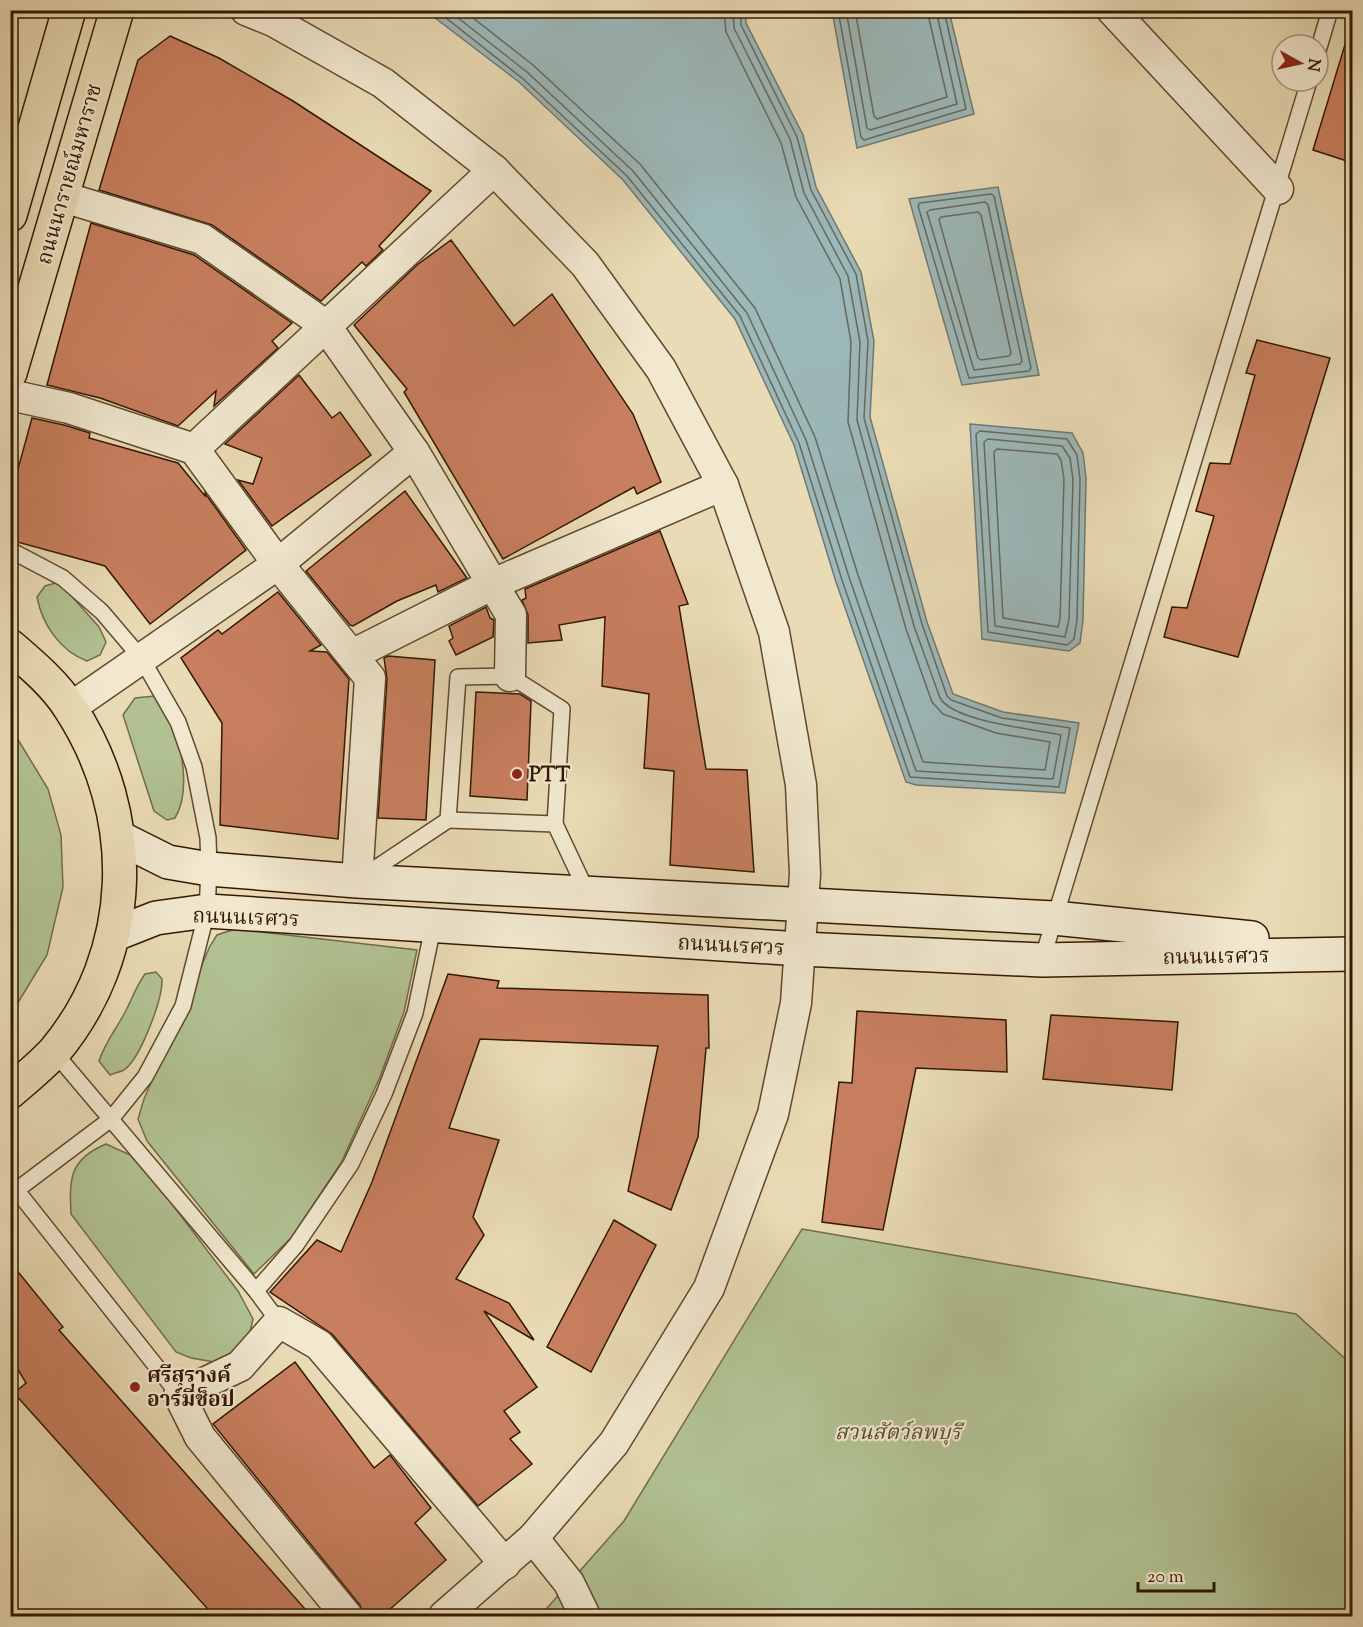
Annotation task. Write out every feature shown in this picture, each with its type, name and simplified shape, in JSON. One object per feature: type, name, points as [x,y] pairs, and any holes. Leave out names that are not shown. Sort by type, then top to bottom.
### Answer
[{"type":"main road","points":[[10,215],[69,10]]},
{"type":"main road","name":"ถนนนารายณ์มหาราช","points":[[10,373],[117,10]]},
{"type":"main road","points":[[10,646],[40,672],[70,708],[103,770],[120,838],[120,887],[113,935],[90,997],[54,1052],[10,1092]]},
{"type":"main road","name":"ถนนนเรศวร","points":[[120,838],[168,862],[209,869],[357,881],[1054,918],[1353,948]]},
{"type":"main road","name":"ถนนนเรศวร","points":[[113,935],[156,918],[207,911],[801,949],[1042,960],[1353,954]]},
{"type":"street","points":[[246,10],[273,21],[383,83],[494,170],[585,264],[661,369],[723,485],[774,632],[801,785],[804,904],[796,1003],[773,1114],[709,1288],[615,1443],[533,1538],[444,1617]]},
{"type":"street","points":[[1112,10],[1278,189]]},
{"type":"street","points":[[194,449],[494,170]]},
{"type":"street","points":[[63,197],[202,239],[325,325],[414,452],[511,615],[510,676]]},
{"type":"street","points":[[10,395],[69,408],[194,449],[278,564],[370,678],[357,881]]},
{"type":"street","points":[[70,708],[278,564],[414,452]]},
{"type":"street","points":[[352,655],[493,584],[723,485]]},
{"type":"street","points":[[347,1617],[200,1437],[179,1395],[240,1366],[279,1322],[319,1345],[505,1564]]},
{"type":"street","points":[[533,1538],[569,1583],[585,1617]]},
{"type":"lane","points":[[1323,33],[1330,10]]},
{"type":"lane","points":[[1042,960],[1306,93]]},
{"type":"lane","points":[[10,550],[63,579],[102,612],[142,659],[178,722],[194,767],[208,838],[209,869],[207,911],[183,1006],[145,1077],[111,1119],[13,1190],[179,1395]]},
{"type":"lane","points":[[448,820],[458,677],[510,676],[562,709],[555,824],[587,892]]},
{"type":"lane","points":[[357,881],[448,820],[555,824]]},
{"type":"lane","points":[[256,1291],[296,1245],[351,1164],[384,1094],[415,1013],[433,927]]},
{"type":"lane","points":[[54,1052],[256,1291],[279,1322]]},
{"type":"green space","points":[[59,582],[99,627],[106,642],[100,655],[87,661],[68,651],[48,626],[39,607],[37,597],[45,586]]},
{"type":"green space","points":[[155,696],[171,719],[179,743],[183,769],[183,796],[180,807],[175,818],[167,820],[154,811],[123,715],[135,698]]},
{"type":"green space","points":[[11,728],[48,789],[61,835],[63,887],[47,955],[11,1014]]},
{"type":"green space","points":[[235,929],[417,950],[404,1012],[380,1077],[341,1163],[291,1238],[254,1274],[147,1141],[138,1119],[144,1099],[210,946],[217,935]]},
{"type":"green space","points":[[156,972],[162,979],[159,1000],[143,1042],[124,1070],[110,1075],[99,1061],[104,1049],[138,984],[145,974]]},
{"type":"green space","points":[[106,1144],[137,1158],[238,1291],[253,1319],[247,1345],[220,1363],[191,1358],[176,1352],[71,1214],[74,1171],[85,1156]]},
{"type":"green space","name":"สวนสัตว์ลพบุรี","points":[[802,1229],[1296,1314],[1352,1365],[1352,1616],[540,1616],[624,1521]]},
{"type":"water","points":[[426,11],[746,11],[746,23],[803,135],[816,187],[861,272],[874,341],[870,417],[927,622],[953,694],[1003,712],[1079,723],[1065,793],[916,785],[906,782],[836,582],[794,445],[735,319],[623,180],[519,82]]},
{"type":"water","points":[[832,11],[949,11],[974,114],[857,148]]},
{"type":"water","points":[[998,187],[1039,375],[962,385],[909,199]]},
{"type":"water","points":[[970,424],[1072,433],[1083,453],[1086,478],[1083,620],[1080,643],[1069,651],[982,639]]},
{"type":"water","points":[[11,823],[17,847],[18,872],[11,922]]},
{"type":"building","points":[[170,36],[219,58],[293,101],[431,191],[379,246],[383,250],[366,266],[362,262],[321,301],[212,225],[99,190],[138,60]]},
{"type":"building","points":[[1347,38],[1353,39],[1353,163],[1313,150]]},
{"type":"building","points":[[91,223],[194,255],[292,323],[272,341],[278,348],[214,406],[216,391],[178,426],[100,398],[47,385]]},
{"type":"building","points":[[451,240],[514,326],[552,294],[633,414],[661,482],[637,494],[634,487],[503,559],[404,392],[407,389],[354,325],[417,265]]},
{"type":"building","points":[[1257,340],[1330,358],[1238,657],[1164,637],[1172,607],[1187,608],[1214,516],[1196,511],[1210,463],[1230,464],[1255,375],[1246,373]]},
{"type":"building","points":[[299,375],[332,418],[340,412],[371,455],[272,526],[238,480],[253,484],[262,458],[225,444]]},
{"type":"building","points":[[32,418],[90,433],[89,438],[178,463],[205,496],[205,493],[246,550],[150,624],[105,566],[10,540],[10,498]]},
{"type":"building","points":[[405,491],[467,578],[438,592],[436,585],[397,601],[353,626],[350,625],[306,571]]},
{"type":"building","points":[[660,531],[688,604],[679,606],[706,769],[747,770],[754,872],[670,865],[674,771],[644,768],[649,694],[602,686],[605,617],[559,625],[562,640],[528,643],[528,615],[522,600],[526,598],[525,589]]},
{"type":"building","points":[[278,592],[321,645],[310,651],[327,652],[349,679],[338,839],[220,825],[222,723],[181,658],[218,630],[222,634]]},
{"type":"building","points":[[486,607],[490,618],[494,620],[493,637],[456,655],[449,641],[453,638],[449,626]]},
{"type":"building","points":[[388,656],[435,660],[426,820],[378,818],[387,679],[384,658]]},
{"type":"building","points":[[476,692],[520,694],[531,701],[527,800],[470,796]]},
{"type":"building","points":[[448,974],[499,981],[497,988],[708,995],[709,1048],[706,1048],[698,1137],[671,1210],[628,1191],[658,1046],[480,1039],[449,1128],[499,1140],[473,1217],[484,1235],[456,1279],[509,1303],[534,1340],[484,1311],[537,1387],[504,1411],[520,1432],[510,1439],[532,1464],[478,1506],[332,1334],[270,1292],[317,1240],[341,1252],[372,1182]]},
{"type":"building","points":[[857,1011],[1006,1020],[1007,1072],[916,1068],[883,1230],[822,1222],[839,1082],[852,1083]]},
{"type":"building","points":[[1051,1015],[1178,1022],[1172,1090],[1043,1079]]},
{"type":"building","points":[[614,1220],[656,1245],[591,1372],[547,1347]]},
{"type":"building","points":[[10,1262],[63,1327],[59,1330],[312,1617],[215,1617],[14,1393],[26,1383],[10,1356]]},
{"type":"building","points":[[295,1362],[374,1468],[390,1455],[431,1508],[415,1523],[446,1560],[381,1617],[364,1617],[360,1605],[213,1424]]},
{"type":"place","name":"PTT","points":[[517,774]]},
{"type":"place","name":"ศรีสุรางค์ อาร์มี่ช็อป","points":[[135,1387]]}]
